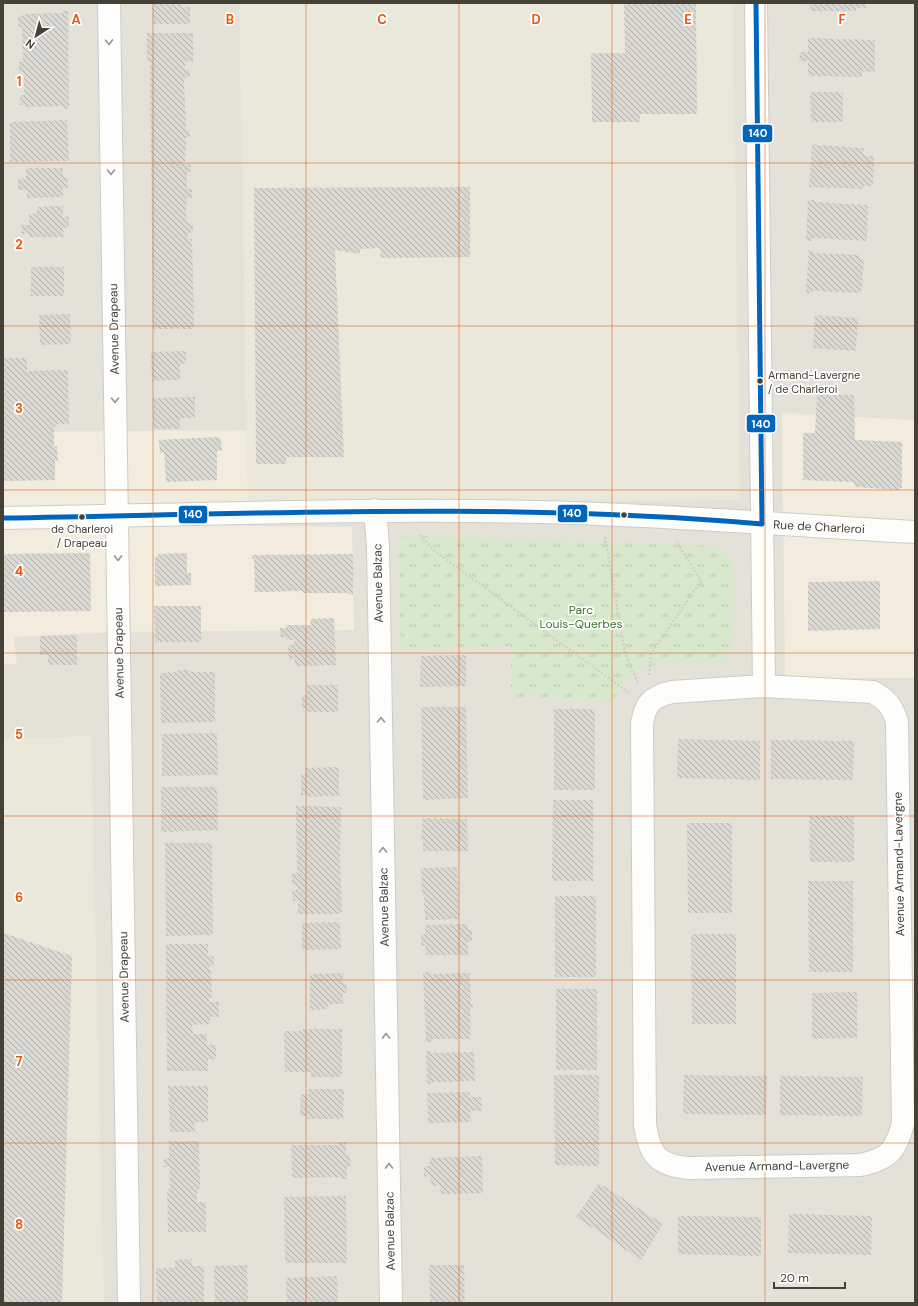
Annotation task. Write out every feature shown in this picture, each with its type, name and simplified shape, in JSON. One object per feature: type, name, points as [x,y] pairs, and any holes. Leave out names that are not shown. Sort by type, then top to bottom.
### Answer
[{"type":"street","name":"Avenue Drapeau","points":[[109,3],[129,1303]]},
{"type":"street","points":[[756,3],[764,686]]},
{"type":"street","name":"Rue de Charleroi","points":[[3,518],[375,510],[541,512],[715,519],[762,524],[915,532]]},
{"type":"street","name":"Avenue Balzac","points":[[375,510],[378,546],[391,1303]]},
{"type":"street","name":"Avenue Armand-Lavergne","points":[[764,686],[873,692],[885,699],[893,710],[895,716],[897,730],[903,1122],[900,1137],[892,1152],[878,1162],[860,1165],[688,1168],[671,1166],[658,1158],[648,1142],[645,1124],[642,724],[644,713],[658,695],[672,692],[764,686]]},
{"type":"path","points":[[398,511],[436,552],[648,706]]},
{"type":"path","points":[[601,515],[625,653],[648,706]]},
{"type":"path","points":[[648,706],[651,654],[701,581],[661,517]]},
{"type":"shaded area","points":[[3,3],[915,3],[915,1303],[3,1303]]},
{"type":"shaded area","points":[[239,3],[733,3],[740,500],[248,506]]},
{"type":"shaded area","points":[[782,413],[915,420],[915,678],[785,678]]},
{"type":"shaded area","points":[[247,430],[249,526],[352,527],[354,630],[119,632],[14,637],[17,664],[3,664],[3,432]]},
{"type":"shaded area","points":[[91,736],[104,1303],[3,1303],[3,739]]},
{"type":"green space","name":"Parc Louis-Querbes","points":[[402,536],[712,546],[719,548],[728,554],[731,561],[733,585],[732,647],[729,654],[721,662],[715,664],[659,665],[647,667],[637,671],[627,677],[620,687],[615,700],[511,697],[511,646],[401,650],[398,541]]},
{"type":"building","points":[[152,3],[181,3],[181,7],[190,7],[190,24],[153,24]]},
{"type":"building","points":[[624,3],[696,3],[697,114],[640,114],[640,122],[592,122],[591,53],[625,53]]},
{"type":"building","points":[[803,3],[866,3],[866,8],[856,8],[856,11],[810,11],[810,4],[803,5]]},
{"type":"building","points":[[62,11],[68,11],[69,109],[64,109],[64,106],[25,107],[25,105],[20,105],[20,95],[24,95],[24,77],[23,73],[19,73],[19,62],[23,62],[22,27],[18,27],[18,16],[23,16],[22,14],[62,13]]},
{"type":"building","points":[[147,33],[193,33],[193,62],[185,61],[185,70],[190,70],[190,77],[184,78],[186,130],[190,130],[190,137],[186,137],[185,164],[191,164],[191,172],[187,172],[187,189],[192,189],[192,198],[187,197],[186,212],[187,223],[193,223],[193,232],[188,233],[188,239],[192,239],[194,329],[153,329],[150,62],[147,61]]},
{"type":"building","points":[[808,38],[875,40],[875,72],[862,71],[862,77],[808,76],[808,61],[799,61],[800,52],[808,52]]},
{"type":"building","points":[[810,92],[843,92],[843,122],[811,122]]},
{"type":"building","points":[[67,120],[69,161],[10,162],[10,122]]},
{"type":"building","points":[[812,144],[864,148],[863,155],[874,156],[873,186],[864,186],[864,189],[809,187]]},
{"type":"building","points":[[26,168],[63,168],[63,177],[67,177],[68,188],[63,188],[63,197],[27,198],[27,190],[18,190],[18,178],[26,179]]},
{"type":"building","points":[[470,187],[470,257],[381,258],[380,248],[360,249],[360,254],[335,250],[344,457],[286,457],[286,464],[256,464],[254,188]]},
{"type":"building","points":[[808,200],[815,200],[815,202],[867,205],[867,241],[813,238],[813,241],[806,241]]},
{"type":"building","points":[[63,206],[63,217],[69,216],[69,227],[63,228],[64,237],[29,237],[29,233],[22,234],[21,225],[29,225],[29,214],[37,213],[37,207]]},
{"type":"building","points":[[809,250],[814,251],[814,253],[860,255],[859,259],[864,259],[862,290],[860,293],[813,291],[813,293],[806,293]]},
{"type":"building","points":[[31,267],[64,267],[64,296],[31,296]]},
{"type":"building","points":[[70,314],[71,344],[40,345],[39,315]]},
{"type":"building","points":[[815,315],[858,318],[856,351],[813,348]]},
{"type":"building","points":[[186,351],[186,364],[180,364],[180,380],[152,381],[151,352]]},
{"type":"building","points":[[3,358],[27,358],[27,371],[68,370],[69,424],[57,424],[57,427],[54,427],[54,446],[57,446],[58,461],[55,461],[55,480],[3,481]]},
{"type":"building","points":[[817,395],[854,395],[855,440],[902,442],[902,488],[899,488],[899,490],[856,487],[853,482],[803,480],[803,433],[815,433]]},
{"type":"building","points":[[195,397],[195,418],[180,418],[180,429],[153,429],[153,398]]},
{"type":"building","points":[[217,437],[221,439],[222,451],[217,451],[217,480],[166,482],[164,452],[160,453],[159,440]]},
{"type":"building","points":[[90,553],[91,611],[3,612],[3,554]]},
{"type":"building","points":[[187,553],[187,573],[191,573],[191,585],[155,586],[155,558],[159,554]]},
{"type":"building","points":[[353,554],[353,595],[349,595],[349,593],[303,593],[303,591],[255,592],[254,559],[252,559],[252,555]]},
{"type":"building","points":[[880,581],[880,629],[808,631],[808,582]]},
{"type":"building","points":[[154,606],[201,606],[201,642],[155,642]]},
{"type":"building","points":[[334,618],[336,665],[295,666],[294,658],[289,659],[288,645],[294,645],[294,640],[286,640],[286,637],[281,637],[280,628],[286,628],[286,625],[311,625],[310,619]]},
{"type":"building","points":[[77,635],[77,665],[48,665],[48,655],[40,655],[40,636]]},
{"type":"building","points":[[466,655],[466,686],[420,687],[421,656]]},
{"type":"building","points":[[179,670],[189,670],[191,672],[215,672],[215,722],[161,723],[160,673],[177,672]]},
{"type":"building","points":[[307,685],[338,685],[338,712],[307,712],[307,708],[302,708],[302,696],[307,695]]},
{"type":"building","points":[[421,707],[466,707],[468,798],[423,800]]},
{"type":"building","points":[[554,709],[595,709],[595,790],[554,790]]},
{"type":"building","points":[[217,733],[218,775],[162,776],[162,734]]},
{"type":"building","points":[[678,739],[760,741],[760,780],[677,778]]},
{"type":"building","points":[[771,740],[854,741],[853,780],[771,779]]},
{"type":"building","points":[[339,767],[339,796],[305,797],[305,795],[301,795],[301,774],[305,774],[305,768]]},
{"type":"building","points":[[161,787],[217,787],[218,830],[161,832]]},
{"type":"building","points":[[553,800],[593,800],[593,881],[552,881]]},
{"type":"building","points":[[296,806],[341,807],[340,860],[342,912],[340,914],[298,914],[298,901],[293,901],[292,890],[297,890],[297,885],[292,885],[292,873],[297,873]]},
{"type":"building","points":[[809,816],[854,816],[854,862],[810,862]]},
{"type":"building","points":[[423,818],[467,819],[468,851],[423,851],[423,840],[421,841]]},
{"type":"building","points":[[687,823],[732,823],[732,913],[688,913]]},
{"type":"building","points":[[165,843],[212,843],[213,935],[166,936]]},
{"type":"building","points":[[457,867],[459,919],[425,920],[421,868]]},
{"type":"building","points":[[808,881],[853,881],[853,972],[809,972]]},
{"type":"building","points":[[555,896],[596,896],[596,977],[555,977]]},
{"type":"building","points":[[340,922],[341,949],[302,950],[302,923]]},
{"type":"building","points":[[467,924],[468,930],[472,930],[472,941],[468,941],[468,955],[426,955],[425,946],[421,946],[421,934],[425,934],[425,927],[427,925]]},
{"type":"building","points":[[3,933],[72,956],[62,1303],[3,1303]]},
{"type":"building","points":[[691,934],[736,934],[736,1024],[692,1024]]},
{"type":"building","points":[[166,944],[208,944],[208,956],[214,956],[214,967],[209,966],[209,970],[211,970],[212,997],[209,998],[209,1002],[219,1002],[219,1017],[210,1017],[210,1024],[192,1025],[193,1034],[207,1034],[207,1045],[216,1045],[216,1059],[208,1059],[208,1071],[167,1071]]},
{"type":"building","points":[[423,972],[431,972],[431,974],[470,973],[471,1003],[473,1006],[473,1008],[470,1008],[471,1039],[432,1039],[432,1042],[426,1042]]},
{"type":"building","points":[[343,973],[343,984],[347,984],[347,993],[343,993],[343,1004],[328,1004],[328,1009],[310,1010],[310,974]]},
{"type":"building","points":[[556,989],[597,989],[597,1070],[556,1070]]},
{"type":"building","points":[[857,992],[857,1038],[812,1039],[812,993]]},
{"type":"building","points":[[303,1029],[342,1029],[342,1077],[310,1077],[311,1072],[285,1072],[284,1031],[303,1031]]},
{"type":"building","points":[[426,1051],[431,1051],[431,1053],[474,1052],[475,1081],[432,1082],[432,1084],[427,1084]]},
{"type":"building","points":[[554,1075],[599,1075],[599,1166],[555,1165]]},
{"type":"building","points":[[684,1075],[767,1076],[766,1115],[683,1114]]},
{"type":"building","points":[[780,1076],[863,1077],[862,1116],[780,1115]]},
{"type":"building","points":[[168,1086],[208,1086],[208,1122],[194,1122],[195,1132],[170,1132]]},
{"type":"building","points":[[308,1089],[344,1089],[343,1119],[307,1119],[308,1116],[300,1116],[301,1094],[308,1094]]},
{"type":"building","points":[[470,1092],[470,1097],[481,1097],[482,1111],[470,1111],[471,1122],[428,1123],[427,1093]]},
{"type":"building","points":[[169,1141],[199,1141],[200,1189],[197,1189],[197,1202],[206,1202],[206,1232],[168,1232],[167,1189],[170,1189],[169,1167],[164,1167],[164,1158],[169,1158]]},
{"type":"building","points":[[339,1142],[346,1142],[346,1154],[350,1155],[351,1166],[347,1166],[347,1179],[340,1179],[340,1177],[292,1178],[291,1145],[339,1145]]},
{"type":"building","points":[[482,1156],[483,1193],[441,1194],[440,1185],[431,1186],[430,1176],[424,1177],[424,1166],[430,1166],[430,1158]]},
{"type":"building","points":[[599,1183],[663,1224],[641,1260],[576,1217]]},
{"type":"building","points":[[346,1196],[347,1263],[285,1263],[284,1197]]},
{"type":"building","points":[[789,1214],[872,1216],[871,1255],[788,1253]]},
{"type":"building","points":[[678,1216],[761,1217],[761,1256],[678,1254]]},
{"type":"building","points":[[192,1259],[192,1266],[204,1266],[204,1303],[157,1303],[156,1269],[175,1267],[175,1260]]},
{"type":"building","points":[[247,1265],[248,1303],[215,1303],[214,1266]]},
{"type":"building","points":[[429,1265],[464,1265],[465,1303],[430,1303]]},
{"type":"building","points":[[337,1276],[338,1303],[287,1303],[286,1278]]},
{"type":"transit line","name":"140","points":[[756,3],[762,524]]},
{"type":"transit line","name":"140","points":[[3,518],[288,512],[478,511],[667,517],[762,524]]},
{"type":"place","name":"Armand-Lavergne / de Charleroi","points":[[760,381]]},
{"type":"place","name":"de Charleroi / Drapeau","points":[[82,517]]}]
